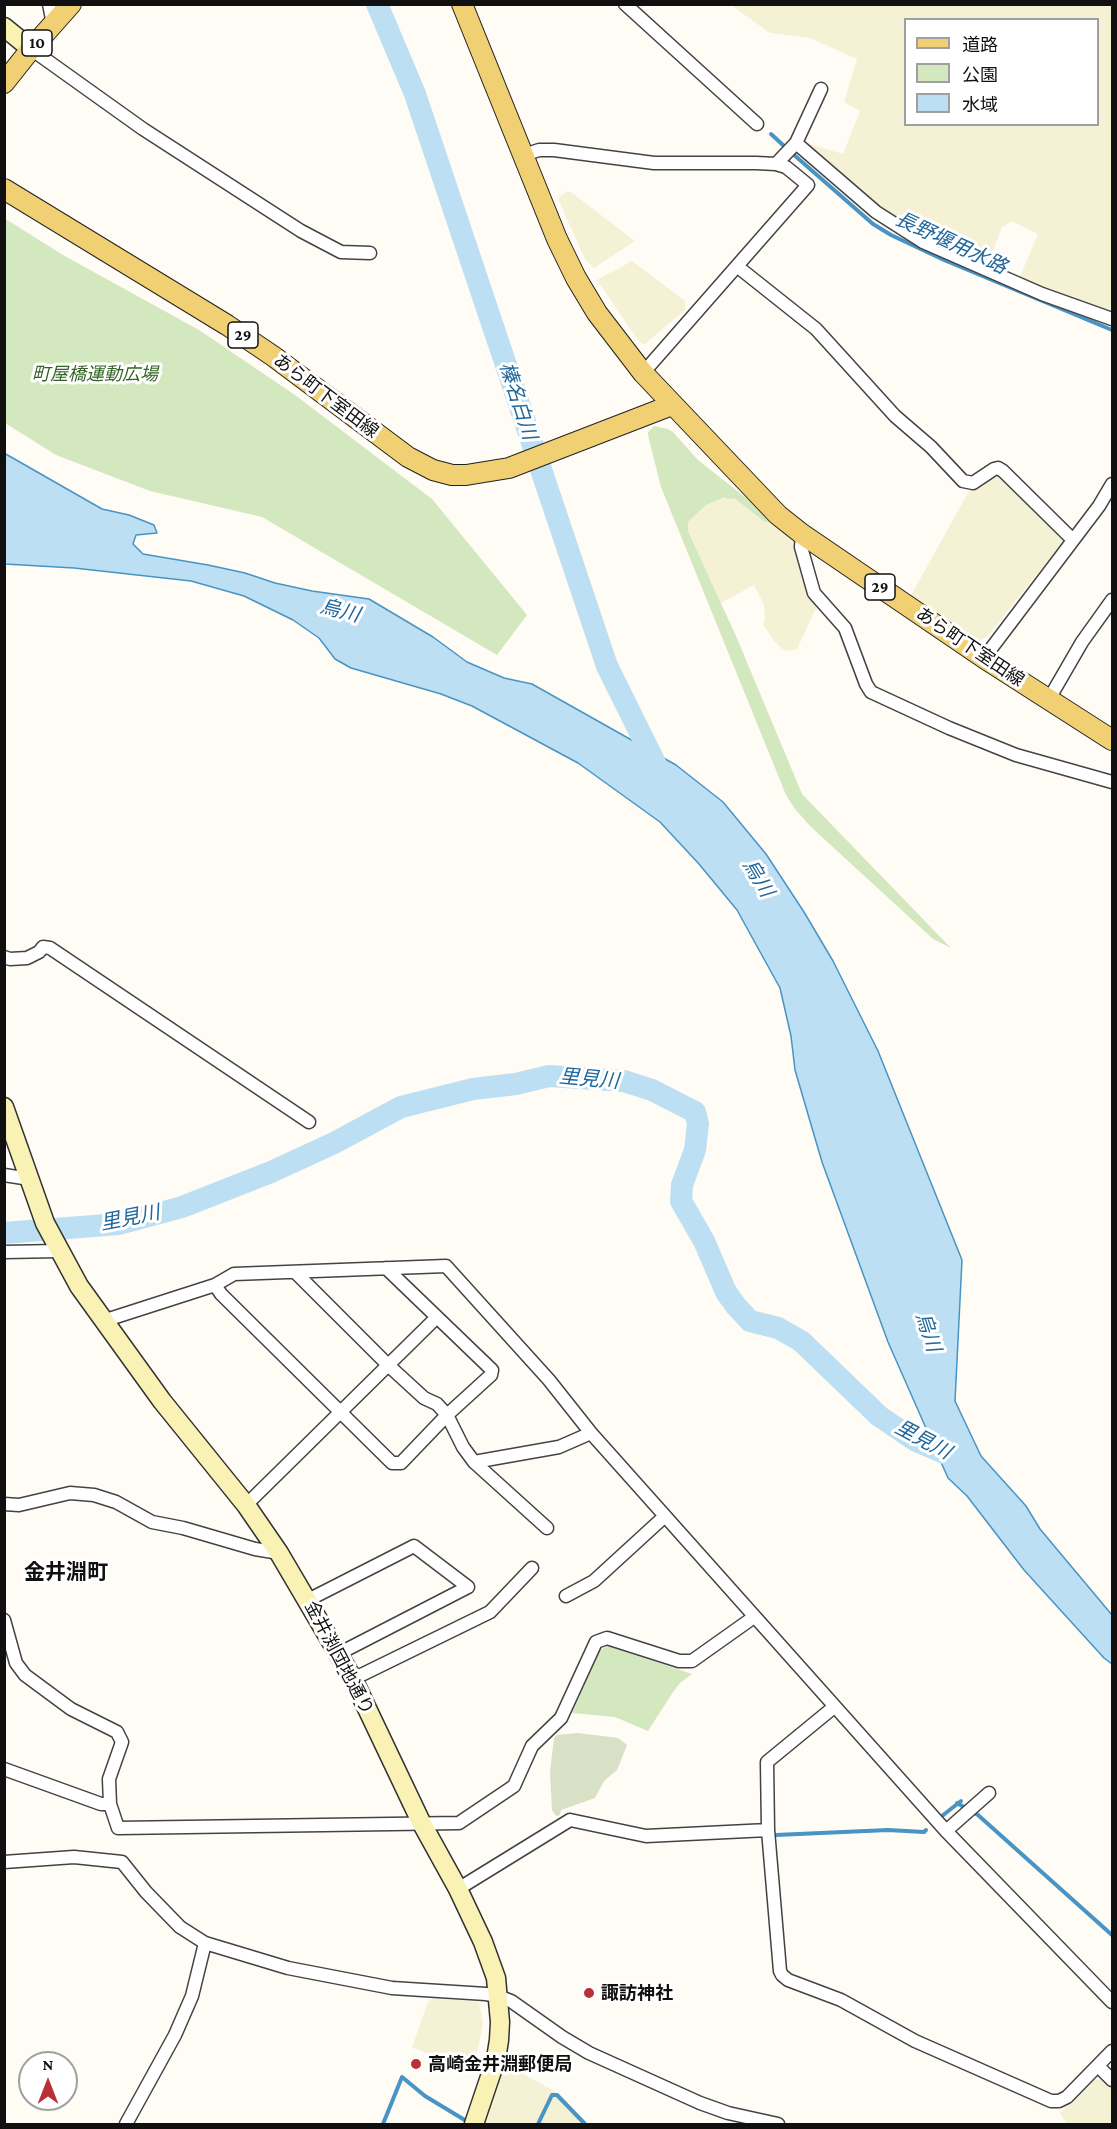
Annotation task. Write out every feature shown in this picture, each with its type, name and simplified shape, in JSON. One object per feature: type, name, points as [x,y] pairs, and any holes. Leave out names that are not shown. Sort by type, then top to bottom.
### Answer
[{"type":"main road","name":"10","points":[[4,83],[71,4]]},
{"type":"main road","name":"あら町下室田線","points":[[462,4],[557,239],[576,278],[597,313],[643,373],[778,515],[802,534],[984,658],[1113,740]]},
{"type":"main road","name":"あら町下室田線","points":[[4,189],[250,340],[408,458],[433,470],[452,475],[478,474],[509,468],[672,405]]},
{"type":"street","points":[[48,4],[53,24]]},
{"type":"street","points":[[626,4],[757,124]]},
{"type":"street","points":[[4,27],[31,49],[144,129],[301,231],[341,252],[370,253]]},
{"type":"street","points":[[776,164],[796,143],[821,89]]},
{"type":"street","points":[[796,143],[876,212],[923,242],[1042,294],[1113,319]]},
{"type":"street","points":[[524,155],[539,150],[554,150],[654,163],[776,164],[786,167],[808,185],[643,373]]},
{"type":"street","points":[[738,267],[816,329],[895,416],[932,447],[963,481],[973,483],[998,468],[1073,540]]},
{"type":"street","points":[[984,658],[1099,506],[1113,484]]},
{"type":"street","points":[[802,534],[801,547],[814,592],[845,628],[871,692],[949,728],[1016,754],[1113,782]]},
{"type":"street","points":[[1049,699],[1082,642],[1113,600]]},
{"type":"street","points":[[4,957],[27,958],[39,952],[43,947],[50,948],[309,1122]]},
{"type":"street","points":[[4,1107],[30,1179],[4,1175]]},
{"type":"street","name":"金井渕団地通り","points":[[30,1179],[45,1223],[79,1286],[162,1401],[246,1505],[279,1552],[308,1600],[353,1679],[489,1954],[498,1996],[500,2022],[496,2059],[474,2124]]},
{"type":"street","points":[[4,1252],[57,1246]]},
{"type":"street","points":[[103,1321],[215,1285],[234,1274],[446,1266],[549,1380],[591,1434],[946,1831],[1113,2002]]},
{"type":"street","points":[[215,1285],[220,1294],[392,1463],[401,1463],[447,1414],[491,1375],[492,1370],[386,1268]]},
{"type":"street","points":[[295,1272],[388,1365],[424,1398],[437,1404],[447,1414],[463,1447],[474,1462],[547,1528]]},
{"type":"street","points":[[246,1505],[437,1317]]},
{"type":"street","points":[[474,1462],[559,1447],[591,1434]]},
{"type":"street","points":[[4,1503],[19,1505],[69,1493],[94,1495],[116,1502],[152,1522],[183,1528],[255,1549],[279,1552]]},
{"type":"street","points":[[566,1596],[594,1581],[665,1516]]},
{"type":"street","points":[[308,1600],[414,1546],[468,1587],[338,1654]]},
{"type":"street","points":[[353,1679],[490,1612],[532,1568]]},
{"type":"street","points":[[4,1620],[16,1663],[25,1676],[71,1709],[117,1732],[122,1742],[109,1779],[110,1804],[118,1827],[459,1823],[514,1786],[532,1746],[561,1718],[596,1642],[607,1638],[679,1661],[692,1661],[754,1617]]},
{"type":"street","points":[[834,1707],[767,1762],[768,1830],[780,1971],[788,1980],[841,2000],[915,2041],[1045,2099],[1059,2101],[1067,2097],[1113,2051]]},
{"type":"street","points":[[4,1769],[101,1804],[110,1804]]},
{"type":"street","points":[[946,1831],[989,1793]]},
{"type":"street","points":[[458,1889],[570,1820],[646,1836],[768,1830]]},
{"type":"street","points":[[4,1862],[74,1857],[122,1862],[146,1892],[180,1927],[205,1943],[288,1968],[392,1988],[498,1996],[511,2001],[589,2053],[700,2103],[728,2113],[778,2124]]},
{"type":"street","points":[[126,2124],[175,2035],[192,1996],[205,1943]]},
{"type":"street","points":[[1098,2066],[1113,2080]]},
{"type":"shaded area","points":[[731,5],[1112,5],[1112,317],[1019,279],[1038,234],[1012,221],[1002,227],[990,259],[983,262],[916,234],[874,203],[803,142],[843,154],[860,111],[844,102],[857,59],[810,38],[770,33]]},
{"type":"shaded area","points":[[567,191],[635,241],[594,268],[585,259],[559,201],[559,197]]},
{"type":"shaded area","points":[[632,261],[685,301],[685,310],[645,344],[640,343],[597,280]]},
{"type":"shaded area","points":[[997,474],[1063,541],[988,636],[976,642],[910,597],[972,486]]},
{"type":"shaded area","points":[[725,497],[734,498],[762,521],[783,527],[791,535],[810,595],[817,606],[797,649],[789,651],[782,649],[774,641],[763,624],[764,605],[754,585],[721,603],[688,531],[688,522],[706,505]]},
{"type":"shaded area","points":[[433,1998],[479,2002],[483,2024],[473,2072],[412,2047],[428,2002]]},
{"type":"shaded area","points":[[502,2062],[554,2091],[588,2124],[482,2124]]},
{"type":"shaded area","points":[[1103,2079],[1112,2089],[1112,2124],[1067,2124],[1060,2113],[1092,2080]]},
{"type":"green space","name":"町屋橋運動広場","points":[[4,218],[63,255],[199,330],[295,395],[432,499],[527,615],[497,655],[262,517],[150,491],[56,455],[5,423]]},
{"type":"green space","points":[[654,426],[673,432],[698,460],[783,527],[763,521],[734,498],[725,497],[706,505],[688,522],[688,531],[736,636],[802,794],[951,948],[933,939],[810,826],[786,795],[661,487],[648,435]]},
{"type":"green space","points":[[608,1646],[692,1674],[673,1692],[648,1731],[615,1717],[572,1713],[600,1650]]},
{"type":"green space","points":[[578,1733],[618,1738],[627,1745],[617,1770],[604,1781],[595,1798],[561,1810],[560,1815],[556,1816],[552,1810],[550,1772],[554,1738],[557,1735]]},
{"type":"water","name":"烏川","points":[[4,453],[102,509],[129,515],[154,525],[157,533],[136,535],[133,544],[143,554],[245,573],[275,583],[312,591],[369,599],[433,637],[467,662],[504,678],[532,684],[676,765],[723,802],[766,854],[804,912],[833,961],[878,1051],[962,1260],[955,1401],[981,1456],[1026,1506],[1040,1529],[1112,1615],[1112,1664],[1024,1570],[967,1496],[948,1478],[888,1342],[822,1162],[795,1070],[791,1036],[780,988],[737,910],[699,864],[660,822],[578,763],[472,706],[441,694],[351,668],[335,659],[319,638],[293,620],[244,596],[191,581],[74,568],[5,564]]},
{"type":"waterway","name":"榛名白川","points":[[377,4],[415,94],[607,666],[661,775]]},
{"type":"waterway","name":"長野堰用水路","points":[[771,134],[784,146]]},
{"type":"waterway","name":"長野堰用水路","points":[[793,154],[873,224],[891,235],[944,260],[1112,330]]},
{"type":"waterway","name":"里見川","points":[[4,1233],[119,1224],[182,1207],[271,1172],[334,1143],[401,1107],[473,1089],[516,1084],[549,1076],[624,1081],[652,1090],[695,1112],[698,1124],[695,1150],[682,1185],[681,1201],[704,1241],[726,1292],[736,1306],[750,1321],[778,1328],[801,1341],[879,1416],[916,1441],[963,1461]]},
{"type":"waterway","points":[[942,1816],[961,1801]]},
{"type":"waterway","points":[[957,1803],[978,1815],[1112,1935]]},
{"type":"waterway","points":[[776,1835],[888,1830],[924,1832],[926,1830]]},
{"type":"waterway","points":[[383,2124],[402,2077],[425,2096],[468,2122]]},
{"type":"waterway","points":[[538,2124],[552,2095],[557,2095],[585,2124]]},
{"type":"place","name":"諏訪神社","points":[[589,1993]]},
{"type":"place","name":"高崎金井淵郵便局","points":[[416,2064]]},
{"type":"district","name":"金井淵町","points":[[66,1573]]}]
